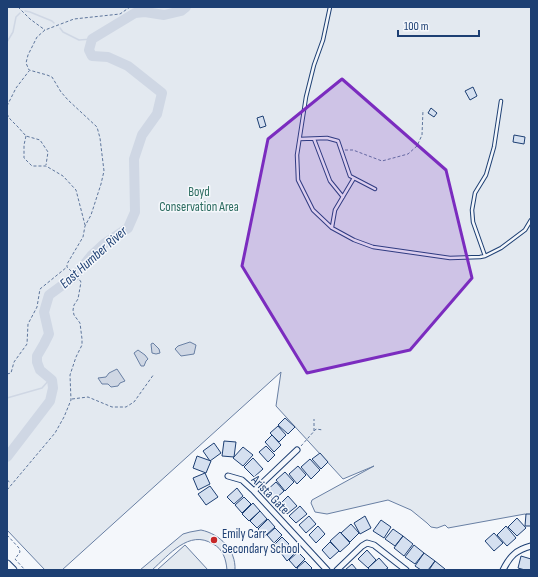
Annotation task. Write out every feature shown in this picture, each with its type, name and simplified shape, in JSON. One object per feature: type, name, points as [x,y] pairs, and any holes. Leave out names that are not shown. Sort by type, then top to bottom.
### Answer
[{"type":"main road","points":[[7,564],[13,570]]},
{"type":"street","points":[[254,491],[297,450]]},
{"type":"street","name":"Arista Gate","points":[[228,476],[242,480],[254,491],[327,570]]},
{"type":"street","points":[[337,570],[367,543],[374,545],[406,570]]},
{"type":"street","points":[[503,570],[513,554],[523,548],[531,546]]},
{"type":"lane","points":[[330,8],[323,40],[314,65],[306,97],[297,155],[298,180],[313,210],[332,228],[354,240],[373,247],[450,258],[485,256],[502,248],[514,239],[525,230],[531,220]]},
{"type":"lane","points":[[485,256],[473,222],[472,210],[475,193],[486,175],[494,147],[502,101]]},
{"type":"lane","points":[[300,139],[328,138],[338,142],[350,176],[375,189]]},
{"type":"lane","points":[[314,139],[330,181],[343,197]]},
{"type":"lane","points":[[332,228],[335,210],[354,178]]},
{"type":"path","points":[[18,7],[30,19],[45,30]]},
{"type":"path","points":[[29,70],[26,63],[28,56],[37,37],[45,30],[74,19],[120,14],[130,7]]},
{"type":"path","points":[[7,106],[16,88],[29,70]]},
{"type":"path","points":[[7,374],[11,373],[14,362],[27,344],[28,324],[37,307],[40,289],[67,267],[67,263],[83,237],[85,226],[91,215],[104,171],[97,127],[68,100],[52,77],[29,70]]},
{"type":"path","points":[[341,151],[353,150],[382,161],[408,154],[417,146],[422,134],[423,110]]},
{"type":"path","points":[[7,114],[26,136],[40,140],[48,152],[46,166]]},
{"type":"path","points":[[26,136],[24,158],[32,166],[46,166],[63,176],[76,190],[85,226]]},
{"type":"path","points":[[7,490],[55,433],[72,400],[70,375],[82,345],[80,323],[74,315],[73,310],[74,305],[78,300],[81,282],[67,267]]},
{"type":"path","points":[[72,400],[88,397],[112,407],[126,407],[134,402],[154,374]]},
{"type":"path","points":[[314,419],[314,432]]},
{"type":"path","points":[[297,450],[316,429],[323,430]]},
{"type":"path","points":[[7,480],[12,484]]},
{"type":"path","points":[[7,535],[19,548],[20,552],[15,559],[25,570]]},
{"type":"highlighted area","points":[[342,79],[446,170],[472,278],[410,350],[307,373],[242,266],[268,139]]},
{"type":"green space","name":"Boyd Conservation Area","points":[[7,7],[531,7],[531,516],[525,514],[448,528],[445,525],[437,528],[431,527],[411,510],[388,500],[327,514],[315,512],[311,503],[312,500],[374,466],[343,479],[276,406],[281,372],[62,570],[45,570],[7,530]]},
{"type":"green space","points":[[201,530],[214,535],[226,544],[233,556],[235,570],[227,570],[223,555],[216,546],[204,540],[196,540],[188,542],[172,551],[152,570],[140,570],[183,534]]},
{"type":"green space","points":[[185,545],[208,570],[157,570]]},
{"type":"shaded area","points":[[190,342],[196,345],[194,354],[181,356],[175,349],[178,346]]},
{"type":"shaded area","points":[[153,343],[159,349],[160,353],[152,353],[151,344]]},
{"type":"shaded area","points":[[138,350],[148,359],[144,366],[141,366],[134,353]]},
{"type":"shaded area","points":[[117,369],[125,381],[120,383],[118,386],[111,387],[108,384],[102,384],[98,378],[106,377],[109,373]]},
{"type":"building","points":[[473,87],[477,96],[470,100],[465,91]]},
{"type":"building","points":[[431,108],[437,113],[434,117],[428,113]]},
{"type":"building","points":[[263,116],[266,126],[260,128],[257,118]]},
{"type":"building","points":[[514,135],[525,137],[524,144],[513,142]]},
{"type":"building","points":[[285,418],[295,427],[288,434],[278,425]]},
{"type":"building","points":[[278,426],[286,435],[279,442],[270,433]]},
{"type":"building","points":[[272,435],[281,445],[274,452],[265,442]]},
{"type":"building","points":[[224,441],[236,442],[234,457],[222,456]]},
{"type":"building","points":[[214,443],[221,453],[210,461],[203,451]]},
{"type":"building","points":[[266,446],[275,455],[268,462],[259,452]]},
{"type":"building","points":[[243,447],[253,455],[243,466],[233,458]]},
{"type":"building","points":[[320,453],[328,462],[321,469],[312,459]]},
{"type":"building","points":[[197,456],[211,461],[206,473],[193,468]]},
{"type":"building","points":[[253,458],[263,469],[254,477],[244,467]]},
{"type":"building","points":[[310,459],[320,470],[311,479],[301,467]]},
{"type":"building","points":[[298,466],[306,475],[297,484],[289,474]]},
{"type":"building","points":[[285,472],[294,482],[285,491],[276,480]]},
{"type":"building","points":[[205,473],[210,484],[198,490],[193,478]]},
{"type":"building","points":[[276,482],[284,491],[274,500],[266,491]]},
{"type":"building","points":[[210,486],[218,497],[206,505],[198,494]]},
{"type":"building","points":[[237,488],[243,496],[234,504],[227,497]]},
{"type":"building","points":[[288,496],[297,506],[287,514],[279,505]]},
{"type":"building","points":[[244,497],[251,504],[242,513],[235,505]]},
{"type":"building","points":[[253,503],[260,511],[249,521],[242,514]]},
{"type":"building","points":[[300,506],[307,514],[296,523],[289,516]]},
{"type":"building","points":[[260,511],[267,519],[257,528],[250,521]]},
{"type":"building","points":[[526,514],[531,514],[531,526],[525,526]]},
{"type":"building","points":[[309,516],[316,524],[306,533],[299,525]]},
{"type":"building","points":[[365,516],[371,528],[360,534],[354,523]]},
{"type":"building","points":[[517,518],[526,528],[517,536],[508,527]]},
{"type":"building","points":[[268,519],[275,527],[265,536],[258,529]]},
{"type":"building","points":[[381,520],[391,527],[384,538],[373,531]]},
{"type":"building","points":[[351,524],[359,533],[350,542],[341,533]]},
{"type":"building","points":[[318,526],[325,534],[316,543],[309,535]]},
{"type":"building","points":[[506,526],[516,538],[507,546],[497,535]]},
{"type":"building","points":[[275,528],[282,535],[274,543],[267,535]]},
{"type":"building","points":[[393,529],[403,536],[395,546],[385,539]]},
{"type":"building","points":[[340,532],[350,543],[340,552],[330,541]]},
{"type":"building","points":[[494,533],[503,543],[494,551],[485,541]]},
{"type":"building","points":[[403,536],[413,544],[404,556],[394,548]]},
{"type":"building","points":[[282,537],[289,544],[280,553],[273,546]]},
{"type":"building","points":[[330,542],[339,551],[330,559],[322,550]]},
{"type":"building","points":[[290,545],[296,552],[287,561],[281,553]]},
{"type":"building","points":[[414,545],[424,553],[415,564],[405,557]]},
{"type":"building","points":[[367,550],[376,560],[368,568],[358,559]]},
{"type":"building","points":[[298,552],[305,559],[296,568],[289,560]]},
{"type":"building","points":[[424,553],[435,561],[428,570],[421,570],[415,566]]},
{"type":"building","points":[[521,556],[531,559],[531,570],[518,568]]},
{"type":"building","points":[[379,558],[388,568],[385,570],[370,570],[368,568]]},
{"type":"building","points":[[305,561],[312,568],[310,570],[298,570],[297,568]]},
{"type":"building","points":[[435,561],[445,569],[445,570],[429,570]]},
{"type":"building","points":[[352,564],[357,570],[345,570]]},
{"type":"waterway","name":"East Humber River","points":[[7,457],[50,401],[53,388],[52,380],[40,370],[37,362],[37,356],[49,334],[44,312],[49,295],[75,276],[91,256],[104,244],[128,228],[135,212],[134,159],[142,135],[157,114],[162,93],[128,66],[108,57],[92,56],[89,50],[92,39],[135,13],[145,12],[164,15],[181,11],[186,7]]},
{"type":"waterway","points":[[25,11],[54,23]]},
{"type":"waterway","points":[[7,42],[13,32],[16,17],[20,13]]},
{"type":"waterway","points":[[60,28],[63,32],[79,40],[92,39]]},
{"type":"waterway","points":[[7,398],[42,388],[50,379]]},
{"type":"place","name":"Emily Carr Secondary School","points":[[214,540]]}]
